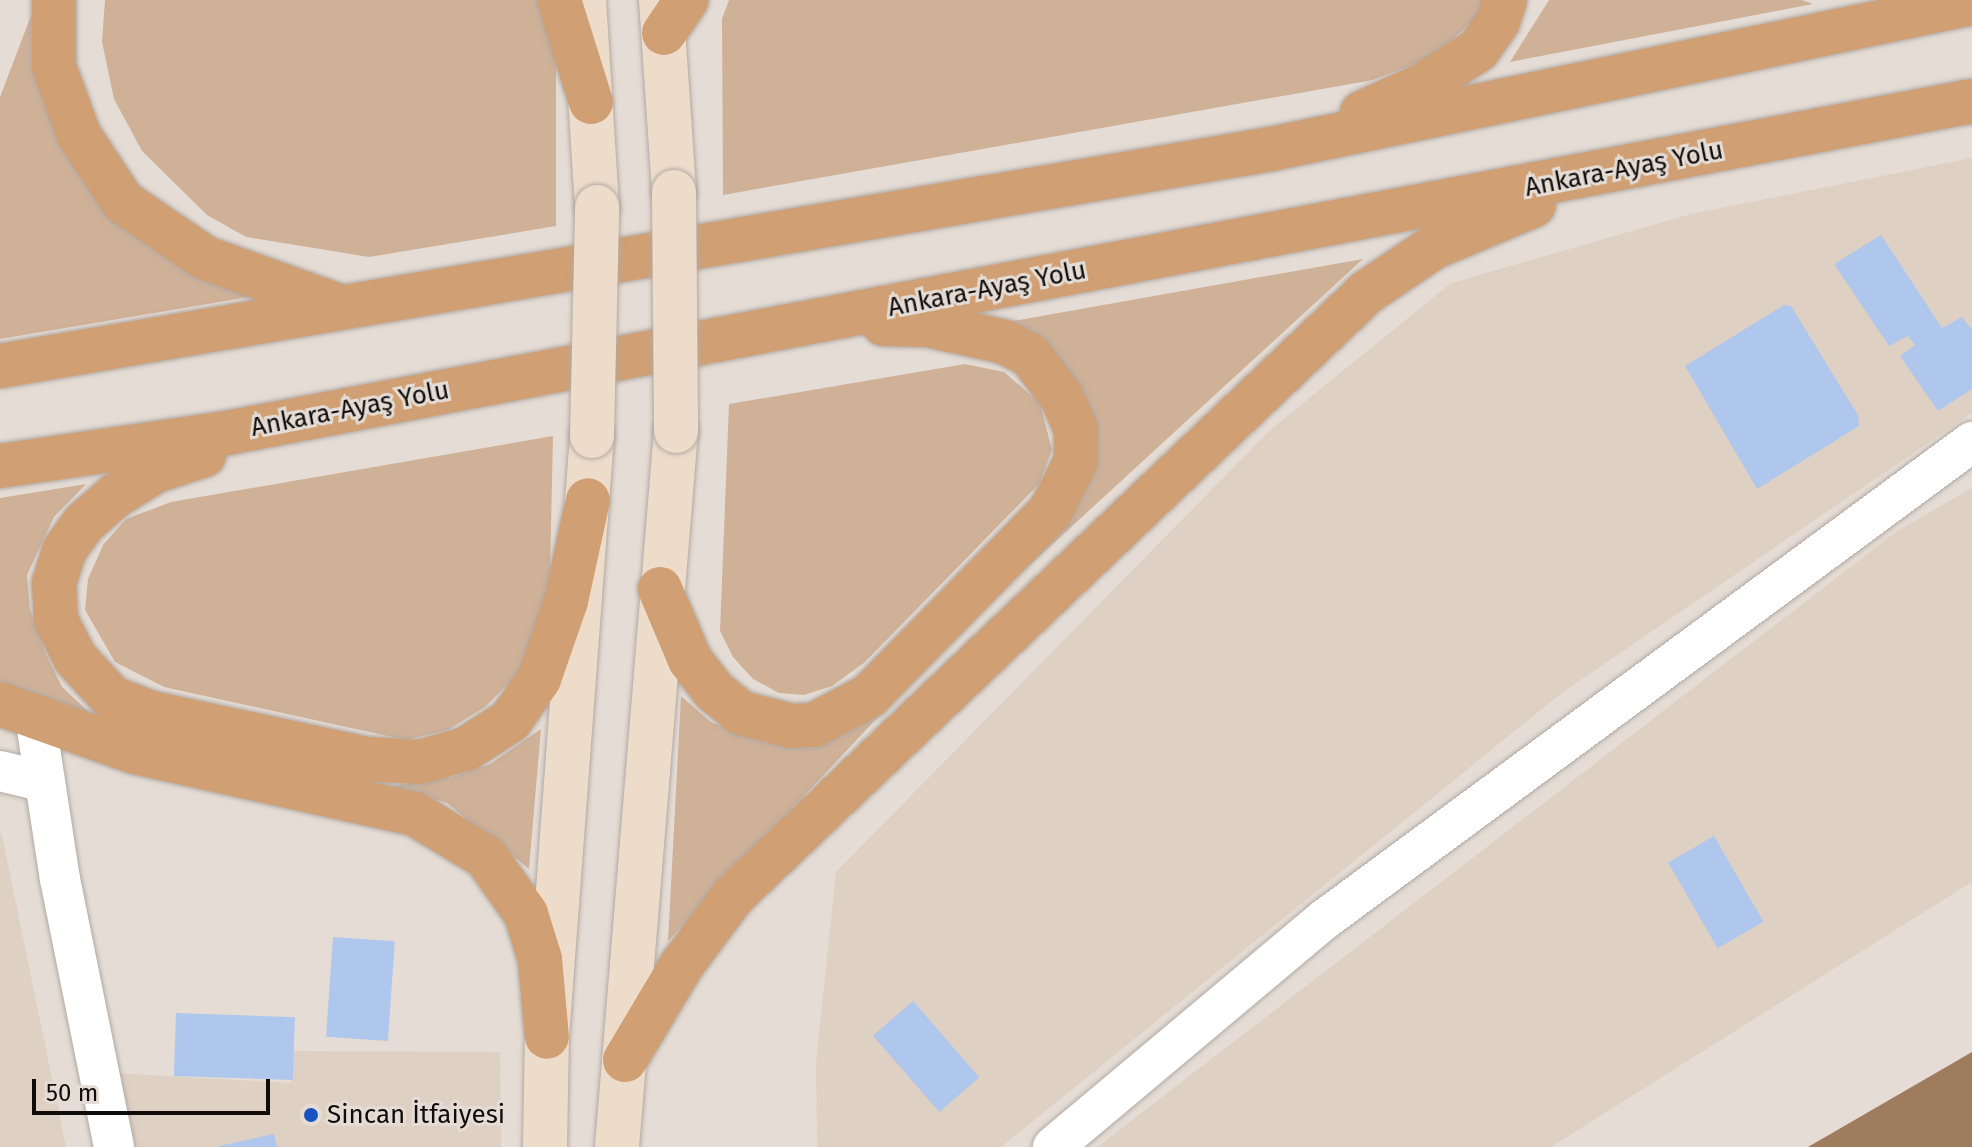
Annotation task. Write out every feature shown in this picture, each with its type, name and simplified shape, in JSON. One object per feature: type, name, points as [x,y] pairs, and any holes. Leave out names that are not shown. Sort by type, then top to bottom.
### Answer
[{"type":"highway","points":[[54,0],[54,67],[79,135],[123,202],[205,258],[342,307]]},
{"type":"highway","points":[[559,0],[591,102]]},
{"type":"highway","points":[[1271,149],[1371,109],[1467,57],[1498,21],[1505,0]]},
{"type":"highway","points":[[0,366],[1271,149],[1972,3]]},
{"type":"highway","name":"Ankara-Ayaş Yolu","points":[[0,466],[227,433],[1972,101]]},
{"type":"highway","points":[[625,1060],[681,966],[733,896],[1367,292],[1434,247],[1616,171]]},
{"type":"highway","points":[[660,589],[690,660],[714,691],[741,713],[792,726],[814,725],[869,696],[1050,512],[1076,461],[1076,429],[1061,396],[1030,355],[1005,342],[928,325],[813,322]]},
{"type":"highway","points":[[345,409],[155,471],[84,523],[64,551],[54,583],[56,620],[75,658],[112,698],[151,713],[367,759],[420,762],[466,749],[510,721],[539,679],[566,601],[588,500]]},
{"type":"highway","points":[[17,710],[135,752],[415,814],[486,857],[526,914],[540,959],[547,1037]]},
{"type":"main road","points":[[545,1147],[547,1037],[592,436],[597,207],[584,0]]},
{"type":"main road","points":[[617,1147],[660,589],[676,431],[670,11]]},
{"type":"street","points":[[1053,1147],[1325,919],[1972,442]]},
{"type":"street","points":[[17,710],[45,782],[114,1147]]},
{"type":"street","points":[[0,771],[45,782]]},
{"type":"shaded area","points":[[37,0],[66,124],[255,296],[0,339],[0,97]]},
{"type":"shaded area","points":[[105,0],[546,0],[556,51],[556,226],[369,257],[246,237],[207,215],[142,151],[114,99],[102,42]]},
{"type":"shaded area","points":[[729,0],[1485,0],[1480,14],[1451,41],[1415,64],[1373,80],[723,195],[722,19]]},
{"type":"shaded area","points":[[1549,0],[1802,0],[1813,4],[1510,62]]},
{"type":"shaded area","points":[[1972,158],[1972,413],[1563,692],[1001,1147],[817,1147],[816,1063],[836,872],[1270,430],[1451,283],[1691,214]]},
{"type":"shaded area","points":[[1363,259],[1021,573],[1054,534],[1085,404],[1059,356],[1013,321]]},
{"type":"shaded area","points":[[965,364],[1004,372],[1040,403],[1052,450],[1039,484],[865,662],[832,686],[804,695],[779,693],[753,679],[733,657],[720,631],[729,404]]},
{"type":"shaded area","points":[[553,436],[549,619],[534,654],[514,678],[485,707],[448,730],[406,740],[164,687],[115,662],[85,610],[88,579],[103,545],[126,519],[171,502]]},
{"type":"shaded area","points":[[86,484],[54,517],[27,575],[30,609],[45,652],[62,687],[93,716],[0,684],[0,498]]},
{"type":"shaded area","points":[[1972,488],[1972,882],[1551,1147],[1097,1147],[1897,531]]},
{"type":"shaded area","points":[[681,696],[711,722],[769,743],[824,739],[881,714],[668,941]]},
{"type":"shaded area","points":[[541,729],[529,869],[447,803],[390,786],[453,777],[490,764]]},
{"type":"shaded area","points":[[2,835],[66,1147],[0,1147]]},
{"type":"shaded area","name":"Sincan İtfaiyesi","points":[[293,1051],[500,1052],[501,1147],[128,1147],[111,1073],[291,1083]]},
{"type":"shaded area","points":[[1972,1052],[1972,1147],[1808,1147]]},
{"type":"building","points":[[1881,235],[1942,328],[1962,317],[1972,330],[1972,389],[1938,411],[1900,356],[1915,345],[1908,336],[1889,346],[1834,264]]},
{"type":"building","points":[[1784,305],[1791,306],[1858,415],[1859,426],[1757,489],[1685,366]]},
{"type":"building","points":[[1714,836],[1764,922],[1718,948],[1668,862]]},
{"type":"building","points":[[333,937],[395,941],[388,1041],[326,1037]]},
{"type":"building","points":[[913,1001],[979,1077],[939,1112],[873,1036]]},
{"type":"building","points":[[176,1013],[295,1017],[293,1080],[174,1076]]},
{"type":"building","points":[[274,1134],[277,1147],[219,1147],[219,1146]]},
{"type":"place","name":"Sincan İtfaiyesi","points":[[311,1115]]}]
